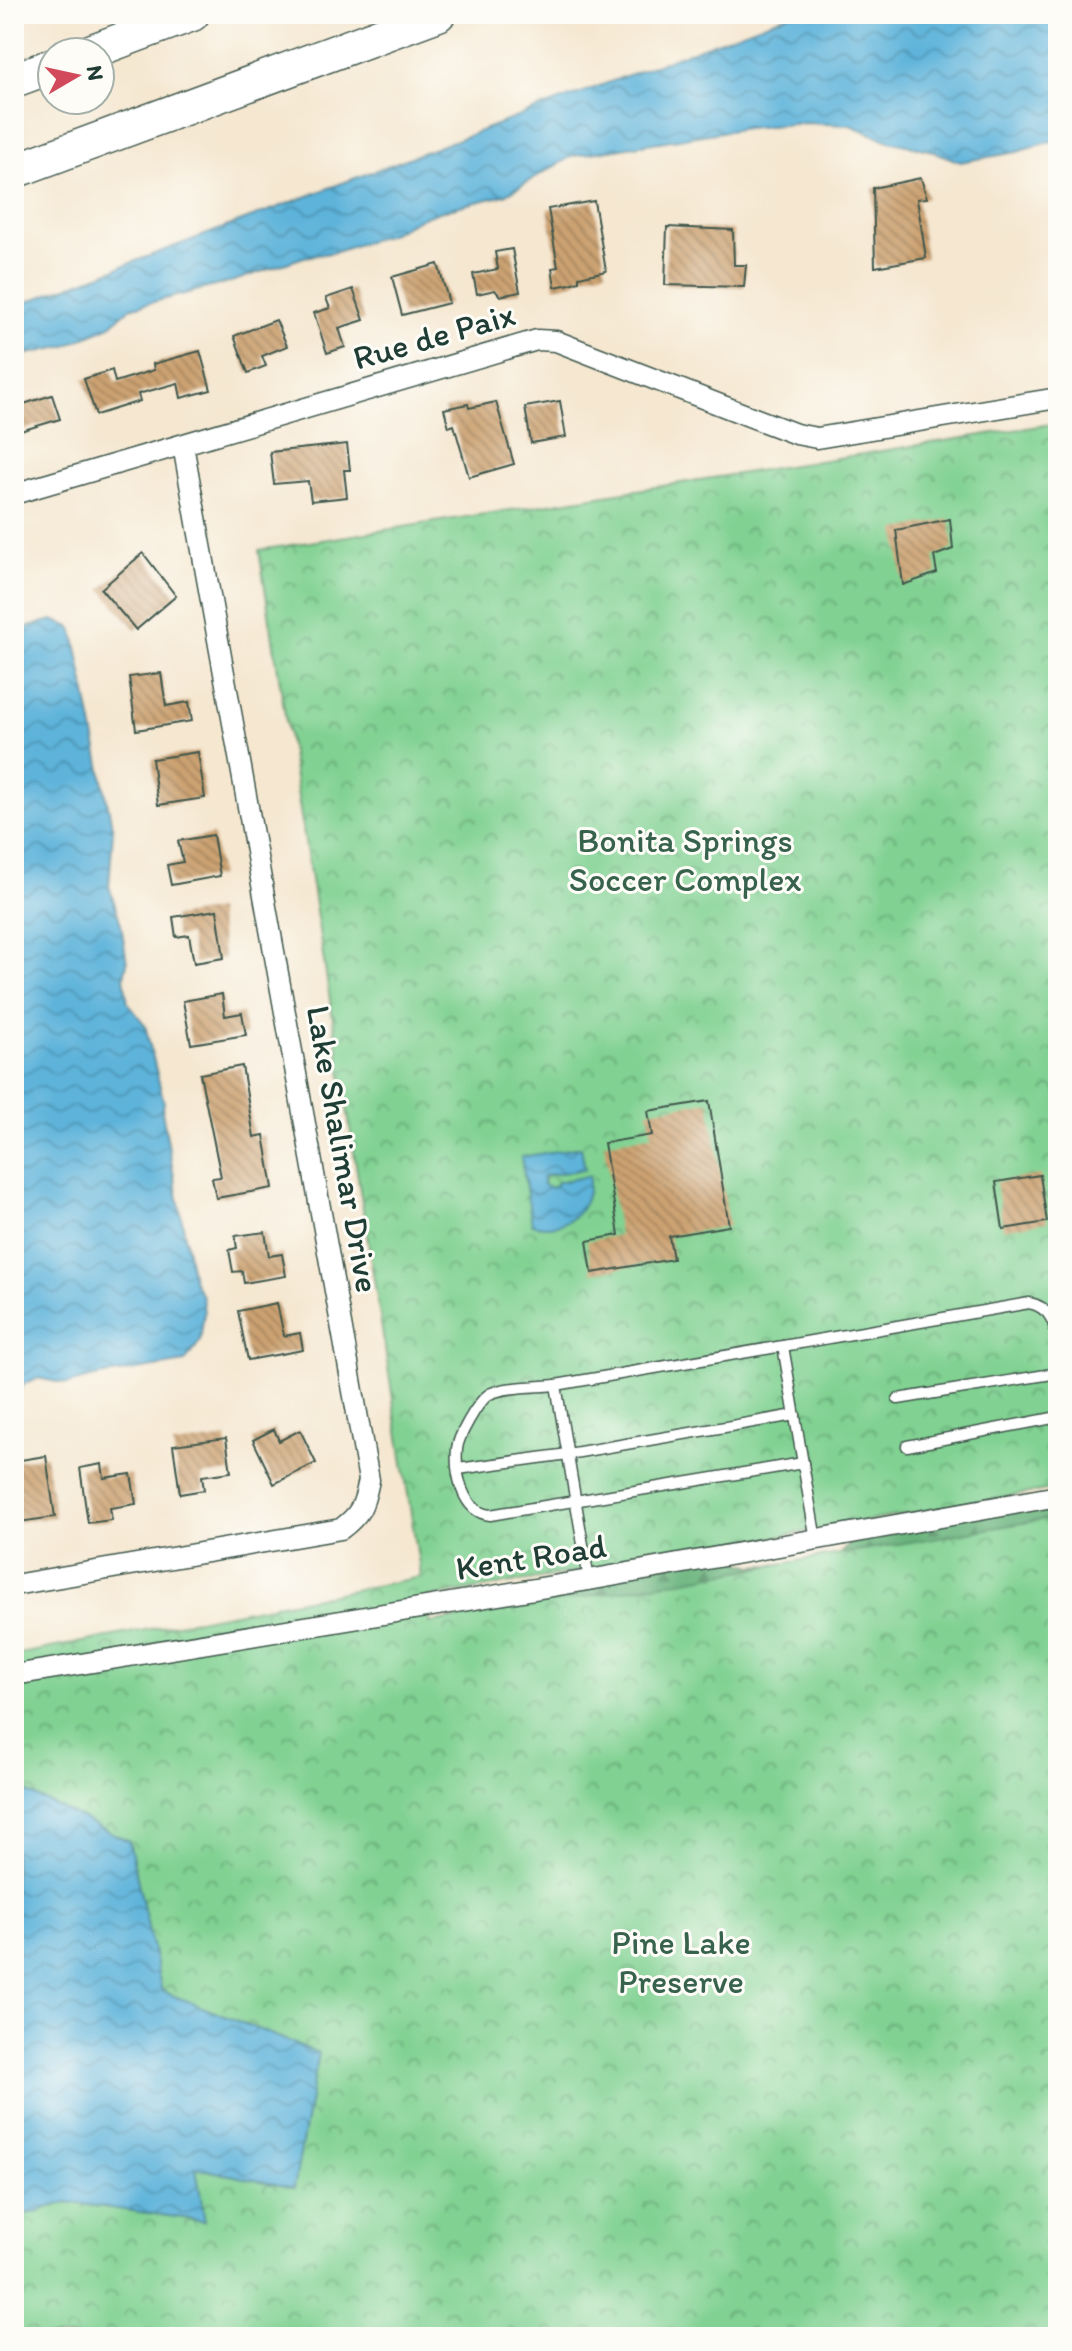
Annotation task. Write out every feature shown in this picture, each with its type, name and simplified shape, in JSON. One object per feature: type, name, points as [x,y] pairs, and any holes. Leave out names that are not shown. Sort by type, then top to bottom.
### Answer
[{"type":"highway","points":[[116,42],[192,14]]},
{"type":"highway","points":[[14,171],[438,14]]},
{"type":"highway","points":[[14,80],[36,72]]},
{"type":"street","name":"Rue de Paix","points":[[14,494],[537,340],[556,341],[796,434],[817,438],[1058,398]]},
{"type":"street","name":"Lake Shalimar Drive","points":[[14,1585],[341,1529],[357,1516],[369,1480],[183,445]]},
{"type":"street","name":"Kent Road","points":[[14,1675],[589,1580],[1058,1496]]},
{"type":"lane","points":[[803,1463],[490,1515],[480,1514],[472,1508],[463,1491],[457,1446],[480,1402],[490,1394],[1029,1303],[1038,1305],[1048,1313],[1056,1328],[1058,1344]]},
{"type":"lane","points":[[783,1346],[816,1540]]},
{"type":"lane","points":[[898,1399],[1058,1373]]},
{"type":"lane","points":[[556,1385],[589,1580]]},
{"type":"lane","points":[[458,1469],[568,1454],[795,1415]]},
{"type":"lane","points":[[907,1446],[1058,1417]]},
{"type":"green space","points":[[1058,423],[1058,1488],[425,1598],[430,1623],[1058,1517],[1058,2337],[14,2337],[14,1655],[421,1577],[259,550]]},
{"type":"green space","points":[[1058,1496],[1058,1532],[507,1625],[545,1585],[721,1555],[753,1566],[800,1563],[838,1556],[856,1536]]},
{"type":"water","points":[[790,14],[1058,14],[1058,139],[1017,152],[960,162],[933,151],[889,141],[850,125],[805,123],[746,128],[572,156],[505,195],[448,209],[336,252],[304,257],[234,281],[130,308],[108,327],[66,346],[14,357],[14,307]]},
{"type":"water","points":[[52,620],[71,627],[75,637],[113,831],[109,886],[121,924],[127,963],[124,977],[128,1003],[145,1025],[164,1103],[162,1111],[193,1280],[202,1296],[204,1313],[200,1341],[185,1362],[68,1384],[37,1378],[25,1383],[14,1399],[14,631]]},
{"type":"water","points":[[581,1147],[585,1169],[543,1176],[543,1185],[552,1188],[558,1182],[589,1176],[589,1188],[581,1209],[566,1222],[544,1226],[532,1224],[521,1157]]},
{"type":"water","points":[[14,1786],[129,1841],[162,1991],[318,2053],[294,2188],[196,2168],[205,2221],[67,2202],[14,2218]]},
{"type":"building","points":[[921,178],[927,198],[917,199],[926,258],[875,267],[873,188]]},
{"type":"building","points":[[594,201],[606,271],[555,287],[552,268],[558,267],[548,209]]},
{"type":"building","points":[[667,227],[733,230],[734,265],[746,265],[744,287],[665,285]]},
{"type":"building","points":[[512,249],[520,292],[500,296],[495,290],[477,294],[473,274],[498,269],[495,252]]},
{"type":"building","points":[[438,264],[449,303],[402,315],[392,277]]},
{"type":"building","points":[[353,289],[364,320],[339,328],[345,347],[327,353],[314,313],[330,308],[326,298]]},
{"type":"building","points":[[276,320],[287,346],[262,356],[266,366],[248,373],[234,336]]},
{"type":"building","points":[[200,351],[211,390],[181,398],[178,383],[138,394],[140,401],[96,415],[84,379],[112,370],[115,382],[154,370],[153,364]]},
{"type":"building","points":[[52,395],[60,419],[14,433],[14,407]]},
{"type":"building","points":[[560,401],[566,437],[531,443],[525,407]]},
{"type":"building","points":[[496,402],[514,464],[469,477],[454,425],[449,427],[444,409]]},
{"type":"building","points":[[347,444],[350,470],[344,470],[347,497],[311,501],[308,481],[274,484],[270,452]]},
{"type":"building","points":[[950,519],[953,549],[934,556],[937,573],[903,585],[896,530]]},
{"type":"building","points":[[143,553],[176,596],[136,630],[101,589]]},
{"type":"building","points":[[161,673],[166,706],[189,702],[192,721],[136,730],[129,677]]},
{"type":"building","points":[[198,752],[205,798],[158,805],[152,759]]},
{"type":"building","points":[[213,835],[220,876],[171,885],[167,865],[183,862],[178,841]]},
{"type":"building","points":[[217,910],[224,958],[194,963],[189,935],[176,937],[173,917]]},
{"type":"building","points":[[222,994],[225,1016],[242,1013],[246,1035],[191,1044],[183,1001]]},
{"type":"building","points":[[242,1066],[254,1137],[264,1135],[273,1188],[216,1198],[212,1178],[221,1177],[200,1074]]},
{"type":"building","points":[[709,1101],[729,1226],[669,1236],[673,1259],[592,1273],[587,1241],[619,1235],[604,1143],[652,1135],[648,1111]]},
{"type":"building","points":[[1040,1175],[1047,1222],[1003,1229],[996,1182]]},
{"type":"building","points":[[265,1232],[269,1256],[282,1254],[286,1276],[244,1283],[242,1271],[233,1272],[229,1250],[237,1248],[235,1236]]},
{"type":"building","points":[[277,1303],[284,1336],[300,1333],[303,1350],[248,1360],[238,1311]]},
{"type":"building","points":[[274,1429],[279,1441],[300,1430],[316,1463],[274,1484],[253,1440]]},
{"type":"building","points":[[226,1438],[231,1472],[202,1476],[204,1490],[180,1494],[173,1445]]},
{"type":"building","points":[[46,1456],[55,1517],[19,1522],[17,1512],[14,1512],[14,1461]]},
{"type":"building","points":[[102,1464],[104,1478],[131,1474],[136,1504],[110,1508],[112,1520],[88,1523],[80,1468]]},
{"type":"park label","name":"Bonita Springs Soccer Complex","points":[[685,860]]},
{"type":"park label","name":"Pine Lake Preserve","points":[[681,1962]]}]
